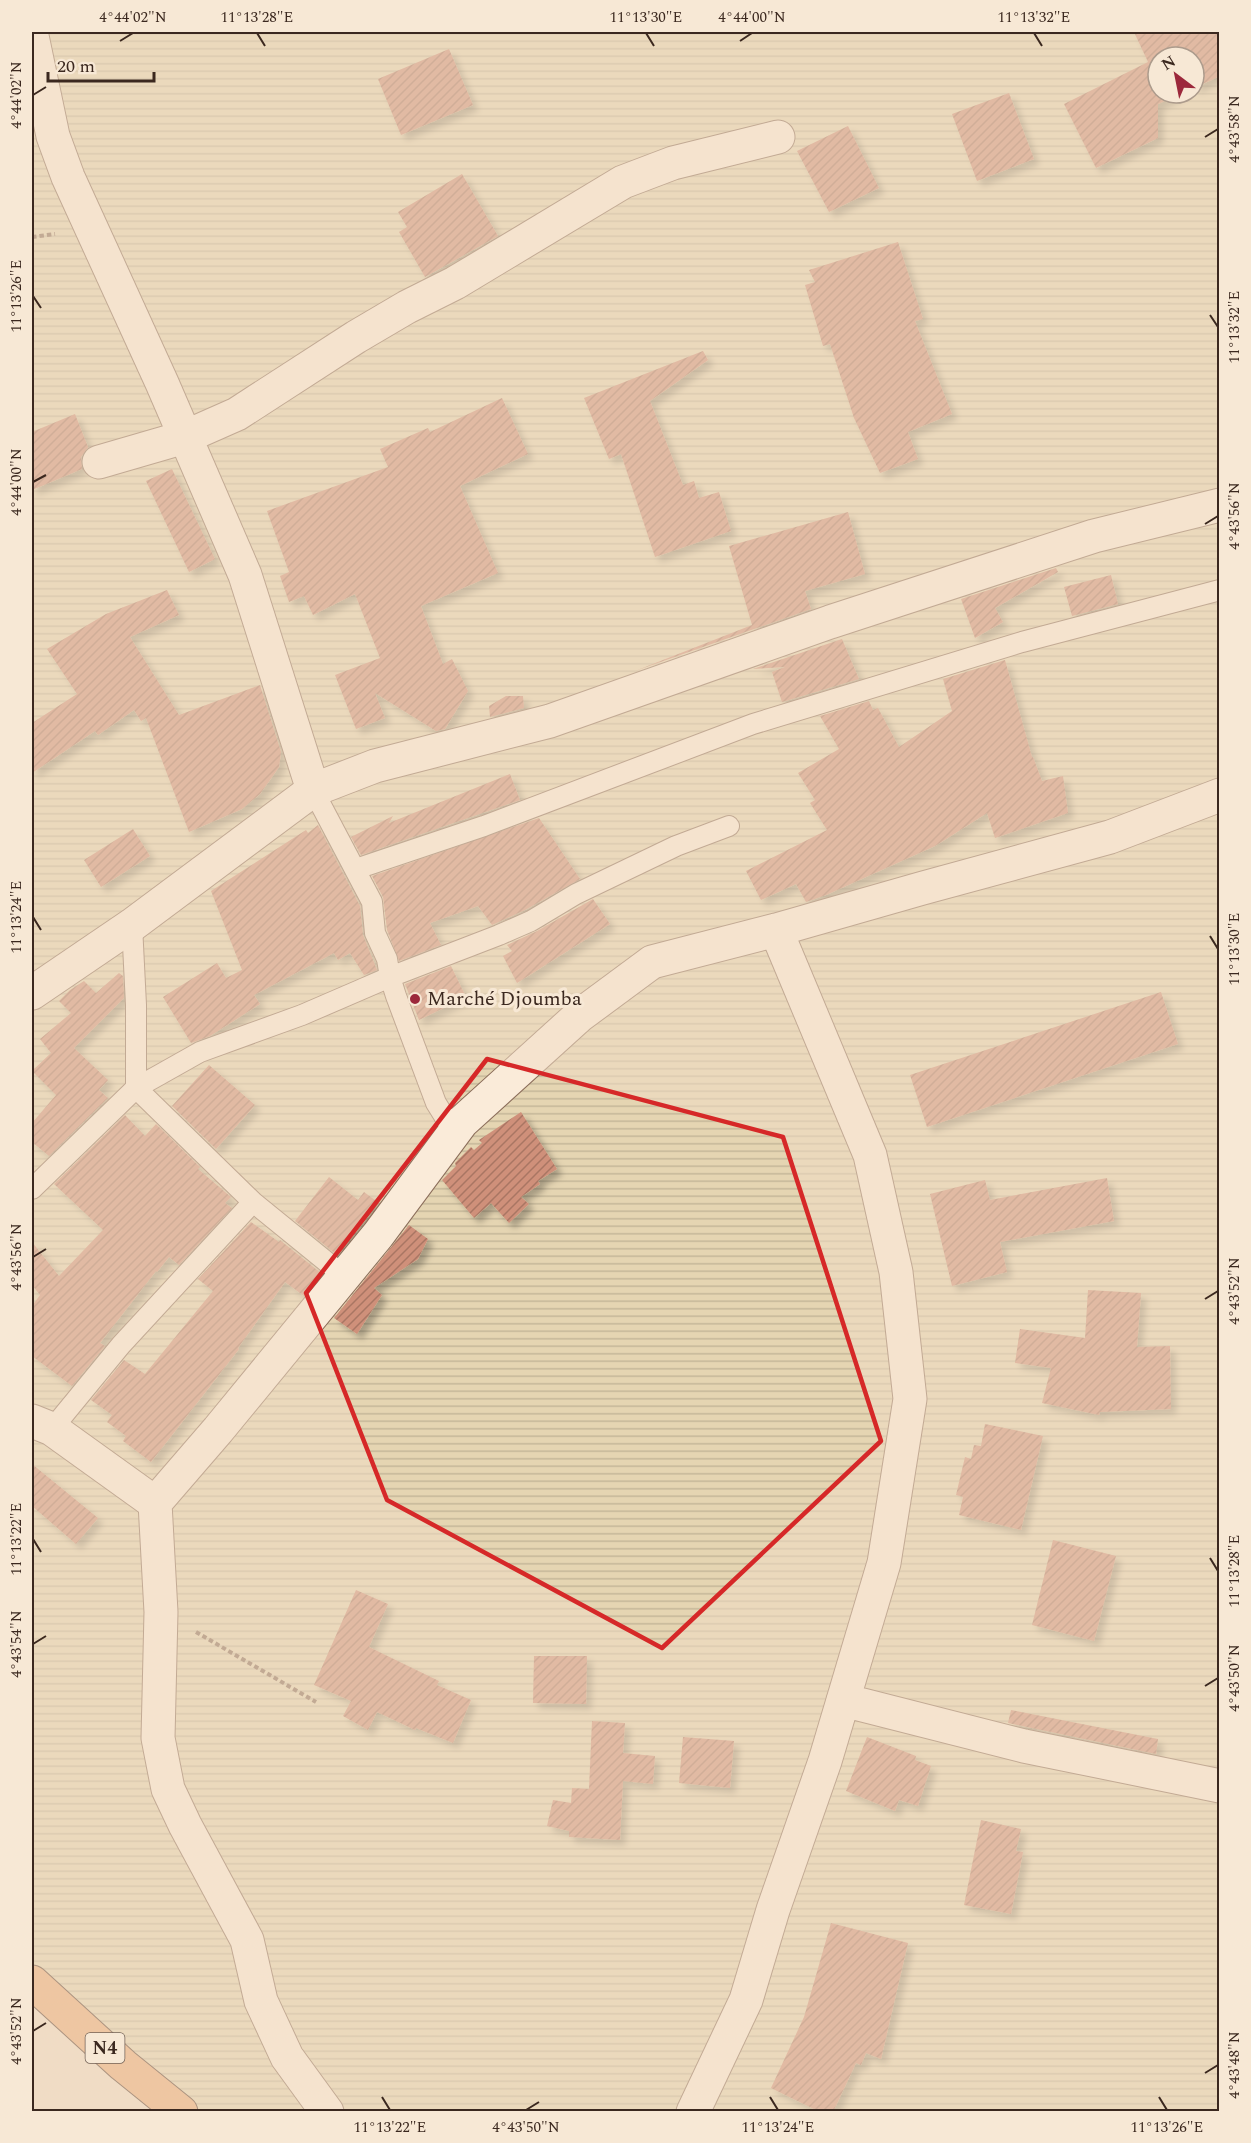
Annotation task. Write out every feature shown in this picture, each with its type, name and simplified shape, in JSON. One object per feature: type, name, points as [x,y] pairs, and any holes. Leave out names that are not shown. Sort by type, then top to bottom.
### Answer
[{"type":"highway","name":"N4","points":[[32,1982],[123,2065],[181,2112]]},
{"type":"street","points":[[32,36],[53,136],[68,177],[245,575],[313,790]]},
{"type":"street","points":[[99,462],[185,437],[237,414],[356,337],[407,307],[455,283],[623,182],[673,163],[778,137]]},
{"type":"street","points":[[32,993],[132,925],[313,790],[375,766],[550,721],[874,608],[1094,537],[1216,502]]},
{"type":"street","points":[[327,2112],[286,2057],[261,2001],[247,1940],[185,1825],[168,1788],[158,1738],[161,1612],[155,1503],[378,1235],[462,1122],[579,1016],[652,962],[1110,837],[1220,795]]},
{"type":"street","points":[[693,2112],[746,2000],[773,1910],[825,1761],[885,1563],[910,1399],[896,1272],[870,1155],[776,930]]},
{"type":"street","points":[[42,1425],[155,1503]]},
{"type":"street","points":[[843,1700],[992,1739],[1220,1786]]},
{"type":"lane","points":[[356,869],[484,826],[763,720],[1022,642],[1220,590]]},
{"type":"lane","points":[[313,790],[372,902],[375,933],[387,959],[390,977],[436,1103],[454,1132]]},
{"type":"lane","points":[[32,1189],[136,1088],[200,1052],[302,1015],[390,977],[500,935],[531,921],[576,894],[676,846],[729,826]]},
{"type":"lane","points":[[132,925],[136,1005],[136,1088],[253,1202],[344,1276]]},
{"type":"lane","points":[[42,1425],[121,1345],[253,1202]]},
{"type":"path","points":[[161,1612],[316,1702]]},
{"type":"highlighted area","points":[[487,1059],[783,1137],[881,1441],[662,1648],[387,1500],[306,1293]]},
{"type":"shaded area","points":[[32,32],[1219,32],[1219,2111],[196,2111],[32,1979]]},
{"type":"building","points":[[1134,32],[1220,32],[1220,76],[1206,82],[1206,45],[1146,45],[1146,58]]},
{"type":"building","points":[[449,49],[473,105],[401,135],[378,79]]},
{"type":"building","points":[[1146,63],[1146,105],[1158,105],[1158,138],[1096,168],[1064,104]]},
{"type":"building","points":[[1009,93],[1034,159],[977,181],[952,114]]},
{"type":"building","points":[[848,126],[879,188],[829,212],[797,151]]},
{"type":"building","points":[[462,174],[498,236],[425,277],[399,232],[407,227],[398,212]]},
{"type":"building","points":[[898,242],[923,319],[915,321],[952,414],[908,432],[918,459],[880,473],[854,418],[830,344],[823,346],[805,285],[815,282],[809,270]]},
{"type":"building","points":[[703,351],[708,360],[650,401],[683,485],[694,481],[699,498],[719,492],[731,531],[655,557],[621,454],[609,459],[584,398]]},
{"type":"building","points":[[502,398],[528,454],[460,486],[498,573],[421,606],[443,664],[452,659],[468,691],[445,729],[436,731],[375,693],[385,718],[356,729],[335,675],[380,658],[355,594],[313,615],[304,596],[289,602],[280,576],[289,572],[267,511],[388,467],[380,449],[428,428],[430,432]]},
{"type":"building","points":[[75,414],[88,447],[81,457],[82,469],[32,490],[32,432]]},
{"type":"building","points":[[172,469],[215,559],[189,572],[146,481]]},
{"type":"building","points":[[848,512],[865,574],[805,591],[811,609],[635,671],[752,625],[729,546]]},
{"type":"building","points":[[1056,568],[1058,572],[995,608],[1003,622],[975,638],[961,599]]},
{"type":"building","points":[[1111,575],[1118,604],[1072,616],[1064,587]]},
{"type":"building","points":[[167,590],[179,615],[130,637],[179,715],[260,685],[281,752],[279,767],[260,794],[242,809],[189,832],[146,718],[141,721],[134,710],[98,735],[95,731],[32,773],[32,723],[77,694],[47,649],[106,614]]},
{"type":"building","points":[[842,639],[859,679],[782,702],[772,672],[785,667],[753,669]]},
{"type":"building","points":[[1005,660],[1032,757],[1042,781],[1063,776],[1068,813],[995,838],[987,813],[935,846],[826,895],[806,902],[796,884],[761,900],[746,871],[827,830],[810,803],[815,800],[798,773],[839,749],[820,716],[869,701],[873,710],[878,708],[899,747],[952,711],[943,679]]},
{"type":"building","points":[[506,696],[523,696],[524,708],[490,717],[489,706]]},
{"type":"building","points":[[510,774],[520,800],[361,855],[351,837],[393,816],[389,823]]},
{"type":"building","points":[[539,818],[580,879],[525,910],[492,925],[478,906],[430,923],[441,945],[399,961],[387,930],[383,897],[372,876]]},
{"type":"building","points":[[318,825],[360,906],[363,935],[377,970],[364,975],[350,953],[338,960],[334,953],[254,995],[260,1004],[210,1036],[191,1043],[163,997],[217,963],[226,978],[242,970],[211,891],[306,830],[308,833]]},
{"type":"building","points":[[133,829],[150,856],[101,887],[84,860]]},
{"type":"building","points":[[593,899],[610,924],[517,983],[503,956],[512,951],[507,945],[537,931]]},
{"type":"building","points":[[451,966],[466,997],[419,1020],[405,984]]},
{"type":"building","points":[[119,973],[123,976],[124,998],[74,1048],[108,1080],[99,1090],[108,1098],[49,1156],[32,1142],[32,1123],[56,1095],[32,1071],[51,1053],[40,1039],[71,1013],[59,1001],[70,990],[84,981],[96,993]]},
{"type":"building","points":[[1161,992],[1178,1044],[927,1127],[910,1075]]},
{"type":"building","points":[[209,1065],[255,1105],[216,1149],[172,1106]]},
{"type":"building","points":[[521,1112],[557,1169],[538,1181],[540,1184],[521,1197],[529,1204],[509,1223],[491,1203],[474,1218],[442,1180],[471,1147],[474,1150],[482,1143],[479,1140]]},
{"type":"building","points":[[125,1115],[145,1136],[156,1124],[200,1167],[198,1169],[231,1197],[225,1203],[232,1208],[179,1265],[169,1257],[156,1271],[100,1343],[105,1346],[72,1386],[32,1356],[32,1306],[40,1295],[32,1285],[32,1242],[59,1276],[103,1230],[54,1184]]},
{"type":"building","points":[[329,1177],[358,1200],[364,1192],[379,1203],[337,1255],[295,1221]]},
{"type":"building","points":[[1107,1178],[1114,1221],[1000,1242],[1007,1272],[952,1286],[930,1194],[985,1180],[990,1200]]},
{"type":"building","points":[[251,1222],[279,1242],[280,1240],[322,1274],[304,1296],[285,1282],[239,1349],[151,1462],[123,1441],[126,1436],[107,1422],[112,1415],[91,1400],[124,1360],[145,1374],[213,1291],[198,1279]]},
{"type":"building","points":[[409,1225],[428,1239],[418,1259],[374,1288],[382,1295],[357,1334],[334,1318]]},
{"type":"building","points":[[1088,1290],[1141,1293],[1137,1347],[1170,1346],[1171,1409],[1100,1412],[1099,1415],[1042,1403],[1051,1368],[1015,1363],[1020,1329],[1085,1338]]},
{"type":"building","points":[[985,1424],[1043,1436],[1021,1530],[959,1515],[963,1497],[956,1495],[965,1457],[971,1459],[974,1445],[981,1446]]},
{"type":"building","points":[[32,1464],[98,1518],[76,1544],[32,1506]]},
{"type":"building","points":[[1053,1540],[1116,1556],[1094,1641],[1032,1625]]},
{"type":"building","points":[[356,1590],[388,1604],[369,1647],[439,1681],[437,1685],[471,1700],[453,1743],[416,1728],[415,1730],[377,1712],[368,1730],[343,1716],[351,1701],[314,1685]]},
{"type":"building","points":[[534,1656],[587,1656],[586,1704],[533,1703]]},
{"type":"building","points":[[1011,1710],[1158,1739],[1156,1754],[1008,1723]]},
{"type":"building","points":[[592,1721],[625,1723],[623,1753],[655,1756],[653,1784],[623,1781],[620,1840],[569,1837],[569,1831],[547,1826],[553,1800],[571,1803],[572,1788],[589,1789]]},
{"type":"building","points":[[683,1737],[734,1741],[730,1788],[679,1783]]},
{"type":"building","points":[[867,1737],[916,1756],[915,1760],[931,1766],[918,1806],[899,1800],[895,1811],[846,1791]]},
{"type":"building","points":[[981,1820],[1021,1829],[1016,1851],[1023,1852],[1011,1914],[964,1905]]},
{"type":"building","points":[[831,1923],[908,1943],[881,2059],[866,2053],[861,2065],[856,2063],[833,2112],[820,2112],[771,2088],[804,2017]]},
{"type":"place","name":"Marché Djoumba","points":[[415,999]]}]
